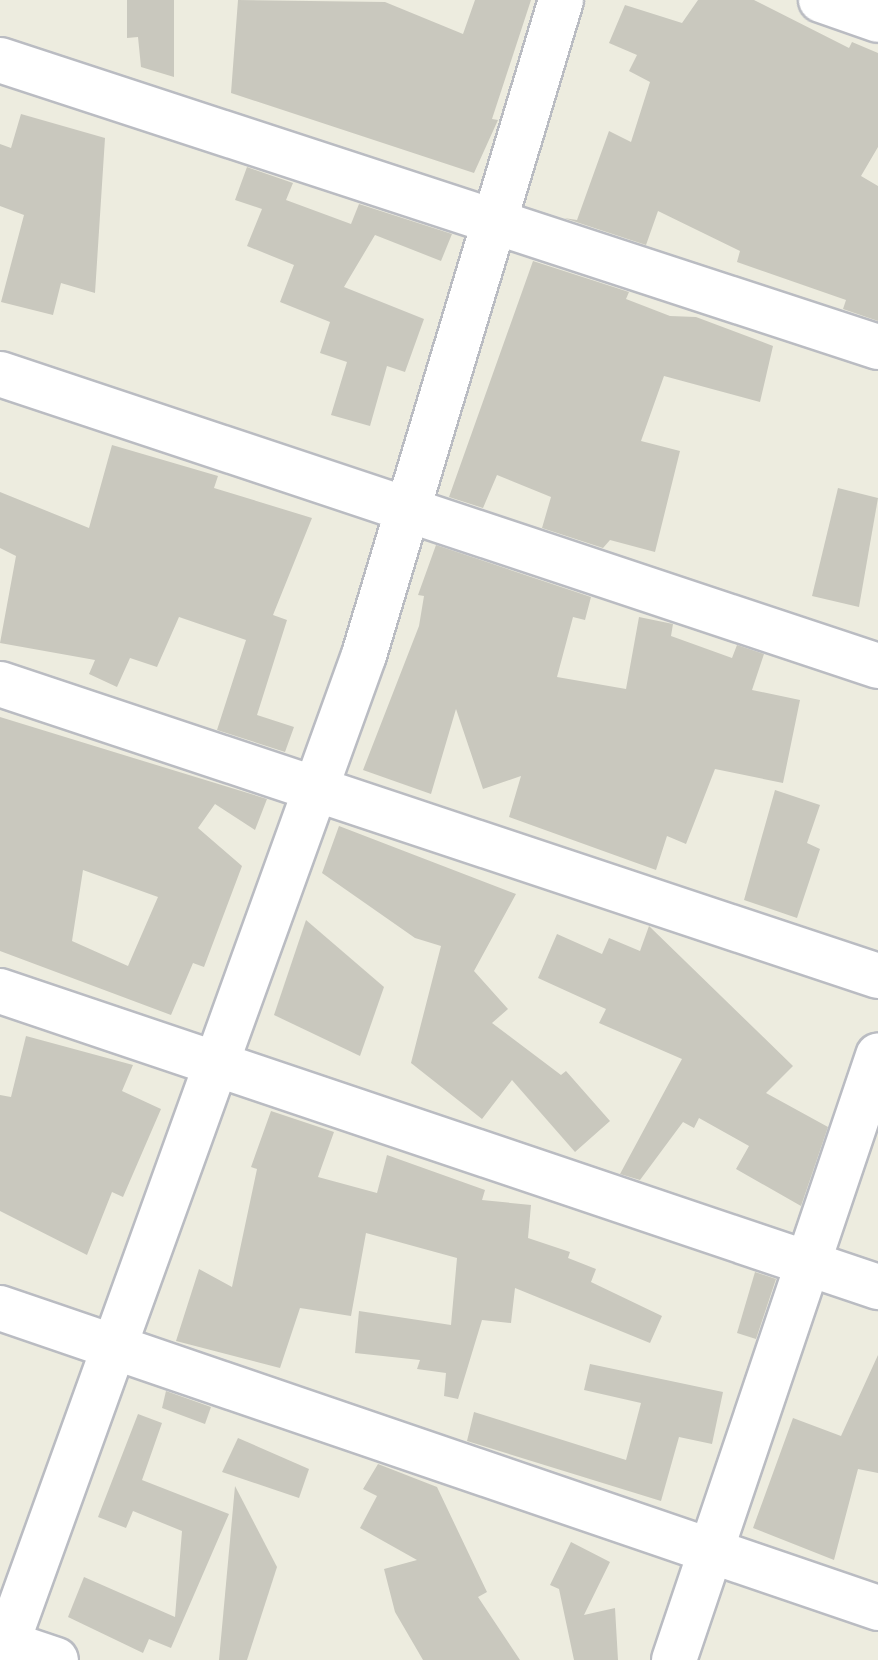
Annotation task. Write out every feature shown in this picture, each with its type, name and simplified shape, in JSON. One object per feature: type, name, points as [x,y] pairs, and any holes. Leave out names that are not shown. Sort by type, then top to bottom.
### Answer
[{"type":"street","points":[[56,1660],[2,1648],[316,786],[411,510],[561,0]]},
{"type":"street","points":[[821,0],[878,20]]},
{"type":"street","points":[[0,60],[878,347]]},
{"type":"street","points":[[0,374],[878,666]]},
{"type":"street","points":[[0,684],[316,786],[878,976]]},
{"type":"street","points":[[0,991],[878,1287]]},
{"type":"street","points":[[674,1660],[878,1056]]},
{"type":"street","points":[[0,1308],[878,1608]]},
{"type":"building","points":[[127,0],[174,0],[174,77],[141,67],[138,37],[127,38]]},
{"type":"building","points":[[238,0],[385,2],[463,34],[475,0],[531,0],[492,119],[498,120],[474,173],[231,93]]},
{"type":"building","points":[[698,0],[754,0],[849,48],[852,42],[878,53],[878,147],[861,176],[878,186],[878,321],[843,309],[846,300],[737,262],[740,251],[658,211],[646,245],[564,218],[577,220],[609,131],[631,142],[650,82],[629,71],[637,55],[609,43],[625,5],[682,23]]},
{"type":"building","points":[[21,114],[105,138],[95,293],[61,283],[53,315],[1,302],[24,215],[0,206],[0,144],[11,148]]},
{"type":"building","points":[[247,167],[293,183],[286,200],[351,224],[359,204],[452,234],[441,261],[375,235],[344,287],[424,319],[405,372],[387,366],[370,426],[331,415],[347,362],[320,353],[330,322],[280,302],[294,265],[247,246],[262,209],[235,200]]},
{"type":"building","points":[[533,261],[629,292],[626,299],[670,316],[696,317],[773,346],[760,402],[664,376],[641,441],[680,451],[655,552],[610,540],[603,548],[542,528],[551,497],[497,475],[483,508],[449,497]]},
{"type":"building","points":[[112,445],[218,476],[214,488],[312,518],[273,615],[287,620],[257,715],[294,727],[285,752],[217,730],[246,640],[179,617],[157,667],[130,658],[117,687],[89,674],[95,660],[0,643],[16,556],[0,548],[0,492],[89,528]]},
{"type":"building","points":[[838,488],[878,498],[859,607],[812,596]]},
{"type":"building","points":[[436,545],[591,597],[585,620],[573,617],[557,677],[626,689],[639,617],[673,624],[671,636],[732,658],[737,645],[764,654],[752,690],[800,700],[783,783],[715,769],[686,844],[667,836],[656,870],[509,817],[521,776],[483,789],[456,709],[431,794],[363,770],[419,626],[424,596],[418,595]]},
{"type":"building","points":[[0,717],[267,799],[255,830],[215,804],[198,828],[242,866],[204,967],[193,963],[171,1015],[0,951]],"holes":[[[83,870],[158,897],[128,966],[72,941]]]},
{"type":"building","points":[[775,790],[820,805],[807,843],[820,849],[797,918],[744,900]]},
{"type":"building","points":[[339,826],[516,894],[474,971],[508,1009],[492,1023],[561,1075],[566,1071],[610,1121],[575,1152],[512,1080],[482,1119],[411,1063],[441,946],[415,938],[322,873]]},
{"type":"building","points":[[306,920],[384,987],[360,1056],[274,1015]]},
{"type":"building","points":[[649,926],[793,1066],[766,1093],[828,1127],[801,1206],[736,1169],[749,1146],[699,1118],[694,1128],[683,1122],[640,1180],[620,1174],[682,1059],[599,1023],[606,1009],[538,978],[557,934],[602,954],[609,938],[640,951]]},
{"type":"building","points":[[26,1036],[133,1065],[122,1091],[161,1109],[123,1197],[112,1192],[87,1255],[0,1211],[0,1095],[11,1097]]},
{"type":"building","points":[[271,1111],[334,1132],[318,1177],[377,1193],[387,1155],[485,1190],[482,1200],[531,1205],[528,1238],[570,1252],[568,1258],[596,1269],[591,1282],[662,1316],[650,1343],[515,1288],[511,1323],[482,1320],[458,1399],[444,1396],[446,1373],[417,1369],[420,1360],[355,1353],[359,1311],[451,1325],[457,1258],[366,1233],[351,1316],[300,1308],[280,1368],[176,1341],[199,1269],[232,1287],[257,1169],[251,1167]]},
{"type":"building","points":[[755,1272],[776,1279],[756,1339],[737,1333]]},
{"type":"building","points":[[878,1355],[878,1473],[858,1469],[834,1560],[753,1528],[793,1418],[841,1436]]},
{"type":"building","points":[[590,1364],[723,1392],[712,1444],[679,1437],[661,1501],[467,1441],[474,1412],[626,1460],[641,1403],[584,1390]]},
{"type":"building","points":[[166,1391],[211,1407],[205,1424],[162,1408]]},
{"type":"building","points":[[138,1414],[162,1423],[142,1480],[229,1514],[171,1648],[149,1639],[143,1653],[68,1617],[84,1577],[175,1617],[182,1531],[133,1511],[126,1528],[98,1517]]},
{"type":"building","points":[[238,1438],[309,1469],[299,1498],[222,1472]]},
{"type":"building","points":[[378,1464],[437,1487],[487,1592],[478,1597],[520,1660],[423,1660],[395,1612],[384,1569],[417,1560],[360,1528],[377,1496],[363,1489]]},
{"type":"building","points":[[235,1486],[277,1567],[247,1660],[219,1660]]},
{"type":"building","points":[[571,1542],[610,1562],[584,1615],[615,1608],[618,1660],[574,1660],[559,1589],[550,1585]]}]
